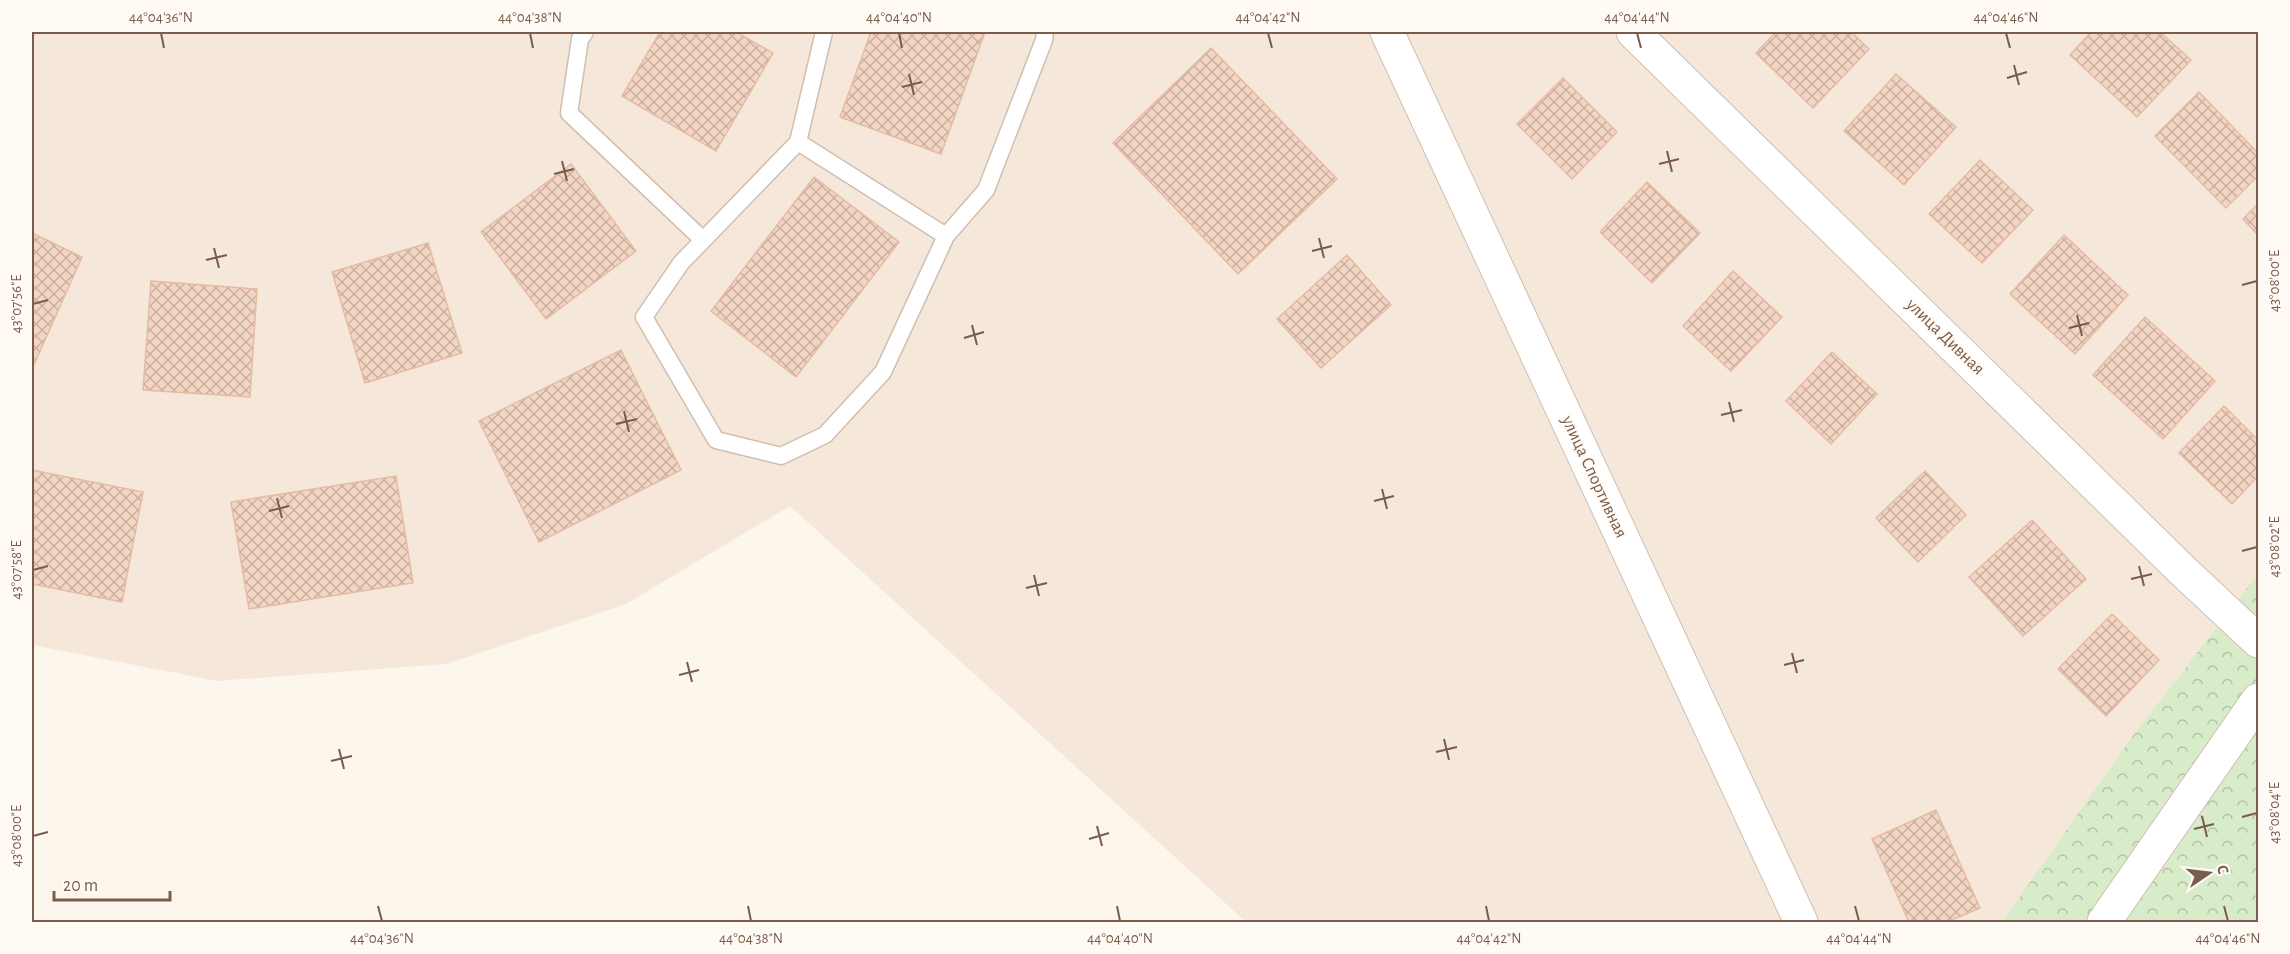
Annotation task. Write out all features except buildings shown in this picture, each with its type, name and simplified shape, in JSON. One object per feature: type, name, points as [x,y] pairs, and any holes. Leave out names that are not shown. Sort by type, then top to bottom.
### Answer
[{"type":"street","name":"улица Спортивная","points":[[1387,32],[1801,922]]},
{"type":"street","name":"улица Дивная","points":[[1633,32],[2182,570],[2259,641]]},
{"type":"street","points":[[2104,922],[2259,700]]},
{"type":"lane","points":[[585,32],[580,39],[569,113],[703,240]]},
{"type":"lane","points":[[824,32],[798,142],[681,262],[644,317],[716,440],[781,456],[825,435],[883,372],[946,236],[986,190],[1044,40],[1045,32]]},
{"type":"lane","points":[[798,142],[946,236]]},
{"type":"shaded area","points":[[32,32],[2258,32],[2258,922],[1246,922],[790,506],[626,604],[446,664],[217,681],[32,645]]},
{"type":"green space","points":[[2258,574],[2258,922],[2002,922],[2132,737]]}]
